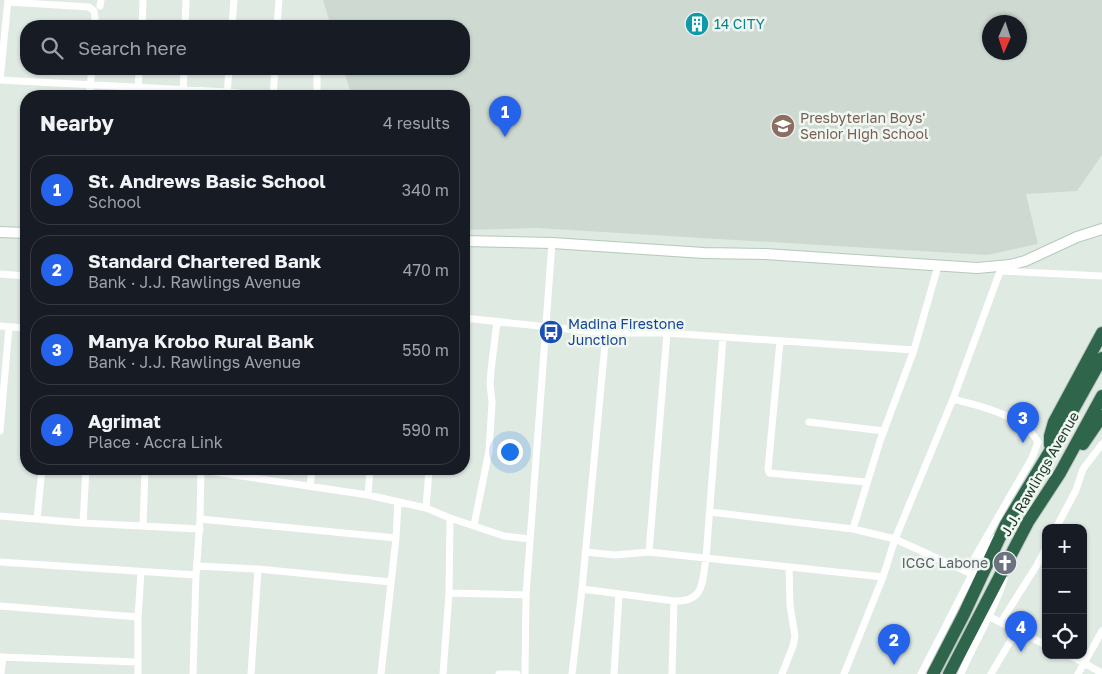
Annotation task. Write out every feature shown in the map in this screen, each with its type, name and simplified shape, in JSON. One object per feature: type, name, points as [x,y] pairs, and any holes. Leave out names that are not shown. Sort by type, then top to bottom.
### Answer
[{"type":"highway","points":[[1050,451],[1050,436],[1054,422],[1102,333]]},
{"type":"highway","name":"J.J. Rawlings Avenue","points":[[933,674],[964,614],[1006,524],[1050,451],[1102,358]]},
{"type":"highway","name":"J.J. Rawlings Avenue","points":[[949,674],[975,620],[1028,522],[1060,473],[1102,396]]},
{"type":"highway","points":[[1060,473],[1102,416]]},
{"type":"street","points":[[142,20],[143,0]]},
{"type":"street","points":[[185,20],[186,0]]},
{"type":"street","points":[[232,20],[234,0]]},
{"type":"street","points":[[277,20],[279,0]]},
{"type":"street","points":[[95,20],[94,11],[89,7],[8,1],[0,80],[156,90]]},
{"type":"street","points":[[90,90],[91,75]]},
{"type":"street","points":[[138,88],[139,75]]},
{"type":"street","points":[[183,90],[184,75]]},
{"type":"street","points":[[228,90],[229,75]]},
{"type":"street","points":[[273,90],[275,75]]},
{"type":"street","points":[[317,75],[317,90]]},
{"type":"street","points":[[1002,268],[1025,262],[1064,243],[1099,230]]},
{"type":"street","points":[[0,232],[20,233]]},
{"type":"street","points":[[470,240],[552,243],[704,253],[765,254],[1102,276]]},
{"type":"street","points":[[525,674],[526,595],[552,243]]},
{"type":"street","points":[[853,529],[866,482],[914,350],[938,266]]},
{"type":"street","points":[[844,674],[883,577],[895,539],[953,399],[1002,268]]},
{"type":"street","points":[[0,274],[20,276]]},
{"type":"street","points":[[470,319],[606,332],[667,333],[914,350]]},
{"type":"street","points":[[474,525],[489,451],[492,402],[490,384],[497,322]]},
{"type":"street","points":[[0,326],[20,328]]},
{"type":"street","points":[[0,431],[9,327]]},
{"type":"street","points":[[572,674],[586,552],[606,332]]},
{"type":"street","points":[[649,552],[667,333]]},
{"type":"street","points":[[582,589],[674,601],[689,600],[697,596],[701,590],[710,512],[723,337]]},
{"type":"street","points":[[780,341],[769,473],[866,482]]},
{"type":"street","points":[[921,674],[970,573],[1032,458],[1038,442],[1029,430],[1000,414],[953,399]]},
{"type":"street","points":[[809,422],[884,431]]},
{"type":"street","points":[[1058,524],[1076,490],[1083,469],[1102,444]]},
{"type":"street","points":[[37,519],[41,475]]},
{"type":"street","points":[[83,523],[86,475]]},
{"type":"street","points":[[143,526],[145,475]]},
{"type":"street","points":[[193,674],[201,475]]},
{"type":"street","points":[[235,475],[368,495],[426,508],[504,536],[530,539]]},
{"type":"street","points":[[310,486],[311,475]]},
{"type":"street","points":[[368,495],[370,475]]},
{"type":"street","points":[[426,508],[429,475]]},
{"type":"street","points":[[381,674],[396,538],[398,502]]},
{"type":"street","points":[[710,512],[853,529],[895,539],[970,573]]},
{"type":"street","points":[[0,516],[83,523],[200,529]]},
{"type":"street","points":[[443,674],[449,593],[450,518]]},
{"type":"street","points":[[200,519],[396,538]]},
{"type":"street","points":[[970,573],[982,554],[1006,524]]},
{"type":"street","points":[[586,552],[614,555],[649,552],[883,577]]},
{"type":"street","points":[[1001,622],[1042,556]]},
{"type":"street","points":[[961,674],[1000,593],[1010,557]]},
{"type":"street","points":[[0,562],[196,575]]},
{"type":"street","points":[[197,566],[258,569],[391,582]]},
{"type":"street","points":[[782,674],[795,636],[790,605],[789,567]]},
{"type":"street","points":[[251,674],[258,569]]},
{"type":"street","points":[[138,674],[138,617],[141,572]]},
{"type":"street","points":[[449,593],[526,595]]},
{"type":"street","points":[[614,674],[619,594]]},
{"type":"street","points":[[672,674],[674,601]]},
{"type":"street","points":[[0,606],[138,617]]},
{"type":"street","points":[[990,616],[1042,642]]},
{"type":"street","points":[[991,674],[1017,630]]},
{"type":"street","points":[[1078,674],[1102,630]]},
{"type":"street","points":[[2,674],[1,657],[137,662]]},
{"type":"street","points":[[1078,659],[1102,673]]},
{"type":"street","points":[[499,674],[517,674]]},
{"type":"shaded area","name":"Presbyterian Boys' Senior High School","points":[[323,0],[1102,0],[1102,155],[1077,191],[1026,194],[1038,244],[987,255],[536,228],[470,230],[470,90],[350,90],[345,75],[470,75],[470,20],[329,20]]},
{"type":"place","name":"14 CITY","points":[[697,24]]},
{"type":"place","name":"Presbyterian Boys' Senior High School","points":[[783,126]]},
{"type":"place","name":"St. Andrews Basic School","points":[[505,137]]},
{"type":"place","name":"Madina Firestone Junction","points":[[551,332]]},
{"type":"place","name":"Manya Krobo Rural Bank","points":[[1023,443]]},
{"type":"place","name":"ICGC Labone","points":[[1005,563]]},
{"type":"place","name":"Agrimat","points":[[1021,652]]},
{"type":"place","name":"Standard Chartered Bank","points":[[894,665]]}]
